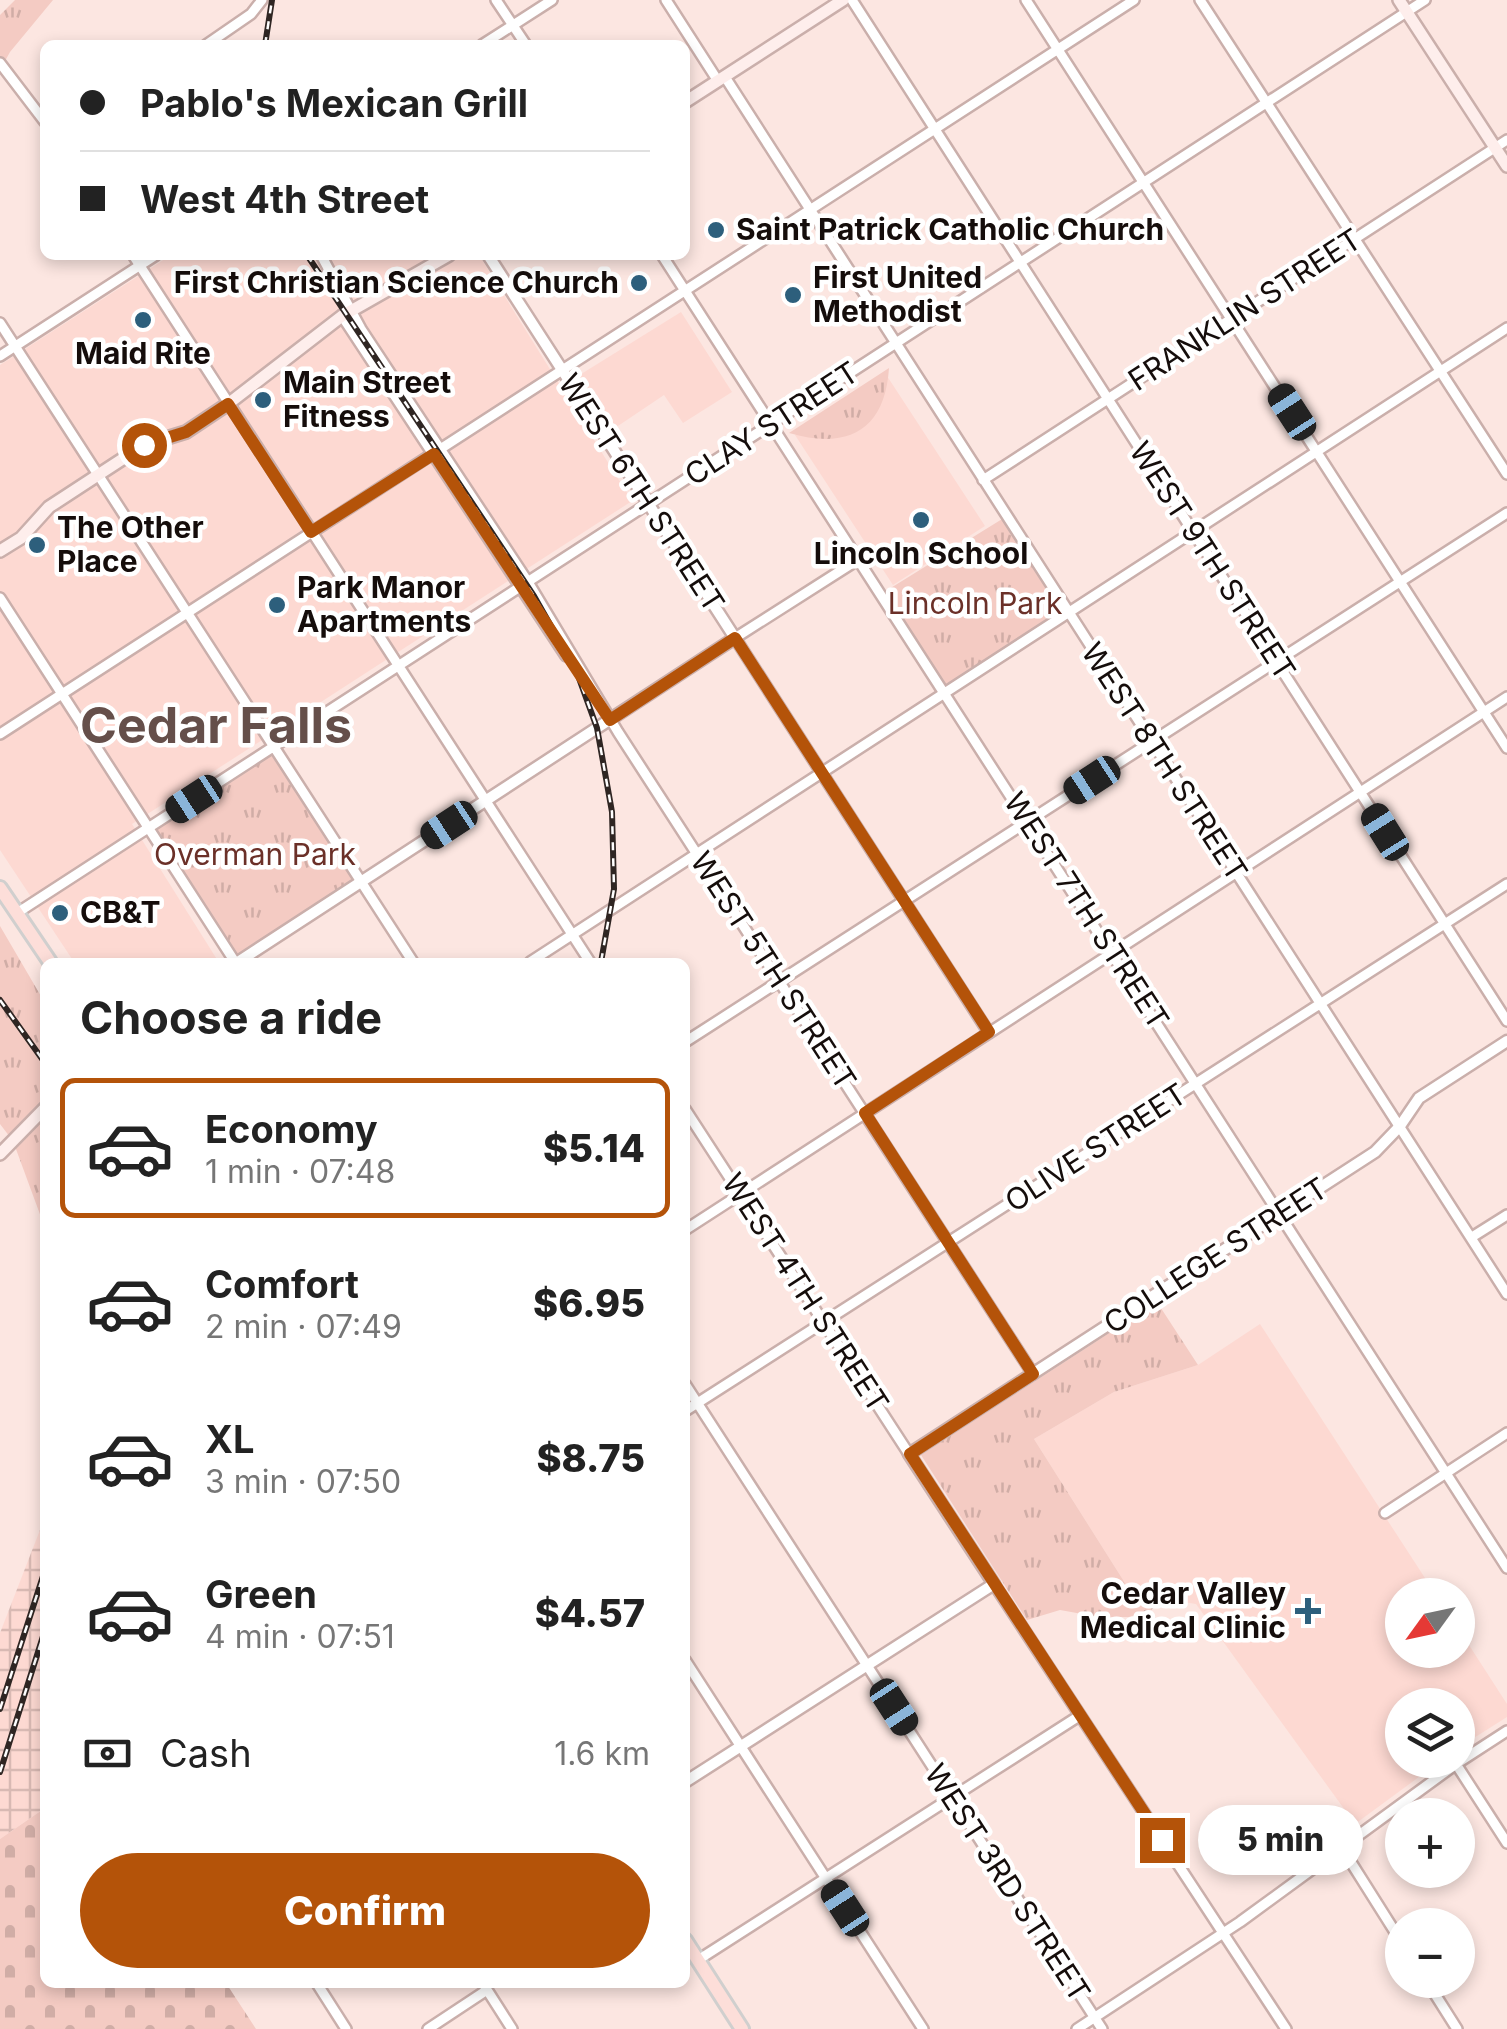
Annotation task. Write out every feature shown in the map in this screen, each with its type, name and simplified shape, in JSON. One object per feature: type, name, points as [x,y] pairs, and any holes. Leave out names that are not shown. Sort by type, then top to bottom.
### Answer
[{"type":"main road","points":[[690,99],[843,0]]},
{"type":"main road","points":[[1399,0],[1507,166]]},
{"type":"main road","points":[[0,551],[20,538],[49,508],[98,475],[144,445],[186,432],[347,314],[440,260]]},
{"type":"main road","points":[[0,888],[47,958]]},
{"type":"main road","points":[[0,1154],[40,1113]]},
{"type":"main road","points":[[690,1948],[742,2029]]},
{"type":"street","points":[[213,40],[251,14],[262,0]]},
{"type":"street","points":[[496,0],[523,40]]},
{"type":"street","points":[[490,40],[552,0]]},
{"type":"street","name":"WEST 8TH STREET","points":[[666,0],[810,210],[1507,1294]]},
{"type":"street","name":"WEST 9TH STREET","points":[[852,0],[1507,1021]]},
{"type":"street","points":[[1026,0],[1507,748]]},
{"type":"street","points":[[0,734],[1134,0]]},
{"type":"street","points":[[1200,0],[1507,474]]},
{"type":"street","name":"CLAY STREET","points":[[17,913],[1426,0]]},
{"type":"street","points":[[0,63],[40,115]]},
{"type":"street","name":"FRANKLIN STREET","points":[[984,480],[1507,140]]},
{"type":"street","points":[[136,260],[587,958]]},
{"type":"street","points":[[0,356],[149,260]]},
{"type":"street","name":"WEST 5TH STREET","points":[[323,260],[347,314],[1033,1374]]},
{"type":"street","name":"WEST 6TH STREET","points":[[491,260],[989,1032]]},
{"type":"street","name":"WEST 7TH STREET","points":[[665,260],[1507,1568]]},
{"type":"street","points":[[0,323],[410,958]]},
{"type":"street","points":[[536,958],[1507,328]]},
{"type":"street","points":[[690,1039],[1507,513]]},
{"type":"street","points":[[242,958],[859,559]]},
{"type":"street","points":[[0,598],[233,958]]},
{"type":"street","points":[[690,1227],[1507,697]]},
{"type":"street","name":"OLIVE STREET","points":[[690,1408],[1507,884]]},
{"type":"street","name":"COLLEGE STREET","points":[[910,1454],[1375,1152],[1420,1098],[1507,1041]]},
{"type":"street","name":"WEST 4TH STREET","points":[[690,1116],[1286,2029]]},
{"type":"street","points":[[1472,1237],[1507,1215]]},
{"type":"street","name":"WEST 3RD STREET","points":[[690,1391],[1102,2029]]},
{"type":"street","points":[[1385,1512],[1507,1433]]},
{"type":"street","points":[[690,1779],[994,1584]]},
{"type":"street","points":[[690,1668],[923,2029]]},
{"type":"street","points":[[698,1960],[1079,1716]]},
{"type":"street","points":[[1475,1752],[1507,1731]]},
{"type":"street","points":[[1077,2029],[1224,1934],[1437,1778]]},
{"type":"street","points":[[1465,1778],[1507,1843]]},
{"type":"street","points":[[1342,1848],[1385,1916]]},
{"type":"street","points":[[320,1988],[346,2029]]},
{"type":"street","points":[[428,2029],[482,1988]]},
{"type":"street","points":[[486,1988],[512,2029]]},
{"type":"street","points":[[1437,1998],[1457,2029]]},
{"type":"shaded area","points":[[163,260],[482,260],[632,501],[132,824],[216,958],[71,958],[0,850],[0,365]]},
{"type":"shaded area","points":[[681,312],[732,392],[683,423],[664,395],[612,430],[578,376]]},
{"type":"shaded area","points":[[887,376],[985,526],[893,585],[795,435]]},
{"type":"shaded area","points":[[1260,1324],[1425,1578],[1385,1578],[1385,1668],[1475,1668],[1475,1654],[1507,1704],[1507,1717],[1475,1737],[1475,1688],[1385,1688],[1385,1778],[1418,1778],[1385,1798],[1355,1824],[1196,1604],[1132,1594],[1034,1439],[1114,1392],[1198,1365]]},
{"type":"shaded area","points":[[40,1530],[40,1811],[0,1839],[0,1633]]},
{"type":"green space","points":[[15,0],[53,0],[0,70],[0,15]]},
{"type":"green space","points":[[889,368],[880,407],[859,431],[829,439],[789,433]]},
{"type":"green space","name":"Lincoln Park","points":[[1007,516],[1069,613],[946,693],[881,594]]},
{"type":"green space","name":"Overman Park","points":[[274,747],[361,882],[244,958],[235,958],[149,828]]},
{"type":"green space","points":[[0,926],[40,994],[40,1214],[13,1141],[0,1124]]},
{"type":"green space","points":[[1157,1302],[1198,1365],[1114,1392],[1034,1439],[1132,1594],[1166,1599],[1151,1610],[1129,1617],[1099,1617],[1060,1610],[1027,1620],[921,1455]]},
{"type":"green space","points":[[40,1811],[40,1988],[229,1988],[256,2029],[0,2029],[0,1839]]},
{"type":"railway","points":[[266,40],[272,0]]},
{"type":"railway","points":[[310,260],[534,596],[576,670],[597,728],[612,812],[614,889],[602,958]]},
{"type":"railway","points":[[0,1000],[40,1056]]},
{"type":"railway","points":[[0,1709],[40,1585]]},
{"type":"railway","points":[[0,1772],[40,1646]]},
{"type":"place","name":"Saint Patrick Catholic Church","points":[[716,230]]},
{"type":"place","name":"First Christian Science Church","points":[[639,283]]},
{"type":"place","name":"First United Methodist","points":[[793,295]]},
{"type":"place","name":"Maid Rite","points":[[143,320]]},
{"type":"place","name":"Main Street Fitness","points":[[263,400]]},
{"type":"place","name":"Lincoln School","points":[[921,520]]},
{"type":"place","name":"The Other Place","points":[[37,545]]},
{"type":"place","name":"Park Manor Apartments","points":[[277,605]]},
{"type":"place","name":"CB&T","points":[[60,913]]},
{"type":"place","name":"Cedar Valley Medical Clinic","points":[[1308,1611]]},
{"type":"district","name":"Cedar Falls","points":[[216,725]]},
{"type":"route","points":[[144,445],[186,432],[228,404],[311,532],[434,454],[610,720],[735,638],[989,1032],[865,1113],[1033,1374],[910,1454],[1162,1840]]}]
